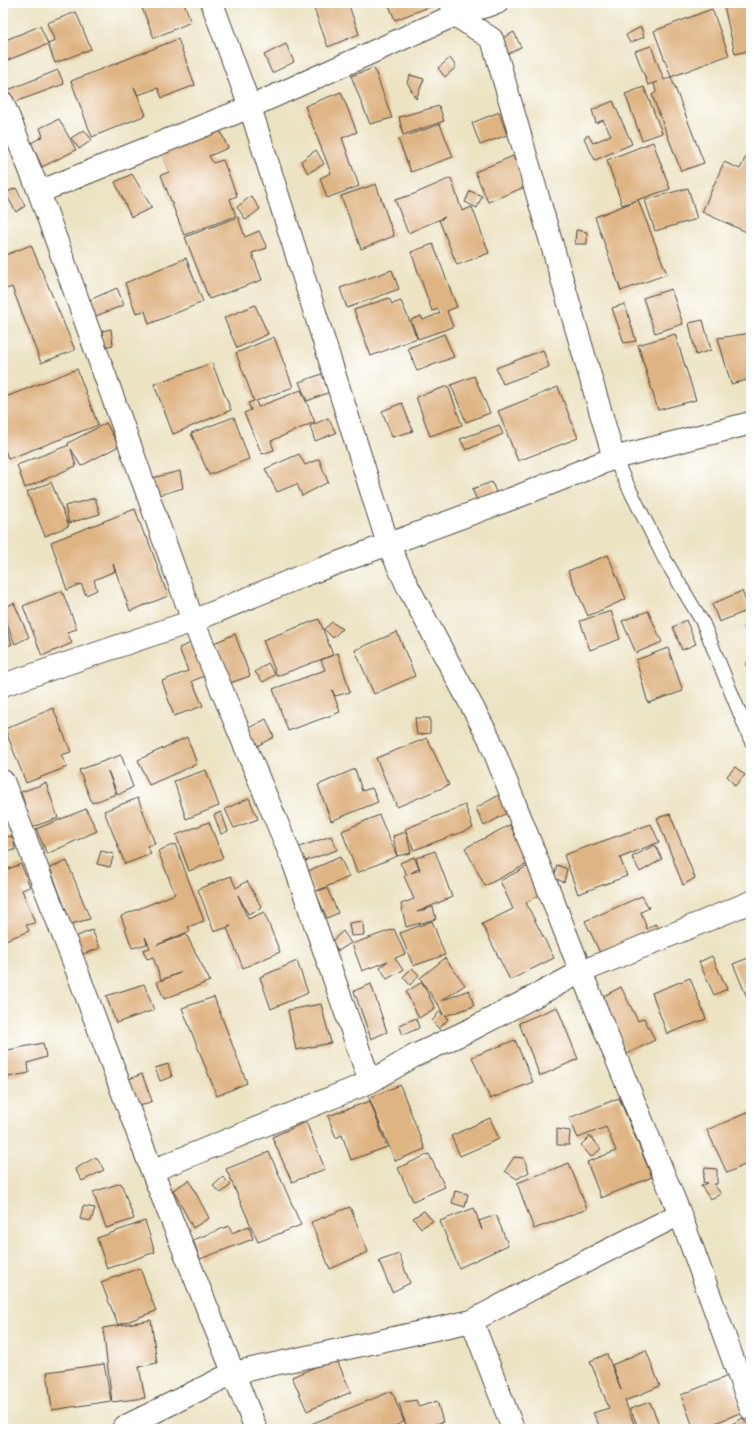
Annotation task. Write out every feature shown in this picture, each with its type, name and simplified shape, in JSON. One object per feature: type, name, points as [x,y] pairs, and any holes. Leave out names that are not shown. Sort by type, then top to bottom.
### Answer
[{"type":"street","points":[[212,3],[250,107],[388,544],[408,587],[489,738],[581,972],[680,1214],[751,1410]]},
{"type":"street","points":[[39,192],[250,107],[453,9],[497,3]]},
{"type":"street","points":[[453,9],[492,39],[614,458]]},
{"type":"street","points":[[3,103],[39,192],[193,621],[293,861],[370,1082]]},
{"type":"street","points":[[3,685],[193,621],[302,576],[519,496],[614,458],[751,423]]},
{"type":"street","points":[[3,781],[71,955],[152,1171],[256,1429]]},
{"type":"street","points":[[152,1171],[370,1082],[414,1056],[472,1029],[581,972],[751,902]]},
{"type":"street","points":[[123,1429],[233,1373],[472,1321],[541,1284],[680,1214]]},
{"type":"street","points":[[472,1321],[513,1429]]},
{"type":"lane","points":[[614,458],[664,558],[703,623],[751,741]]},
{"type":"building","points":[[140,3],[184,3],[191,22],[154,38]]},
{"type":"building","points":[[312,3],[348,3],[359,34],[328,47]]},
{"type":"building","points":[[388,3],[433,3],[434,5],[395,20]]},
{"type":"building","points":[[736,3],[746,3],[751,29],[751,50],[735,54],[724,6]]},
{"type":"building","points":[[712,9],[729,55],[671,77],[654,31]]},
{"type":"building","points":[[76,12],[91,49],[55,63],[48,44],[55,41],[47,23]]},
{"type":"building","points":[[40,26],[48,44],[3,62],[3,41]]},
{"type":"building","points":[[641,27],[644,37],[630,43],[626,35]]},
{"type":"building","points":[[514,32],[521,47],[506,55],[499,40]]},
{"type":"building","points":[[178,39],[195,85],[162,98],[158,88],[138,95],[134,87],[146,115],[92,137],[71,81]]},
{"type":"building","points":[[286,44],[294,62],[272,73],[264,55]]},
{"type":"building","points":[[651,46],[664,80],[671,77],[704,163],[681,171],[652,95],[656,92],[654,83],[648,85],[635,51]]},
{"type":"building","points":[[450,58],[456,67],[445,77],[438,68]]},
{"type":"building","points":[[374,68],[392,118],[370,124],[351,76]]},
{"type":"building","points":[[58,70],[64,84],[15,102],[8,90]]},
{"type":"building","points":[[410,75],[424,79],[416,99],[407,82]]},
{"type":"building","points":[[644,87],[662,133],[642,140],[625,94]]},
{"type":"building","points":[[341,92],[357,132],[342,138],[359,186],[327,198],[320,178],[331,173],[305,106]]},
{"type":"building","points":[[613,101],[632,144],[595,160],[584,138],[588,135],[593,143],[611,135],[603,120],[596,123],[592,110]]},
{"type":"building","points":[[439,106],[444,121],[403,135],[399,117]]},
{"type":"building","points":[[499,112],[507,135],[480,145],[472,123]]},
{"type":"building","points":[[59,119],[76,150],[42,167],[31,143],[43,136],[40,128]]},
{"type":"building","points":[[440,124],[453,157],[411,172],[398,139]]},
{"type":"building","points":[[219,128],[228,148],[209,156],[213,163],[223,160],[237,196],[230,199],[236,216],[184,235],[161,175],[169,172],[160,150]]},
{"type":"building","points":[[84,130],[92,140],[79,149],[71,138]]},
{"type":"building","points":[[653,142],[670,189],[622,205],[607,160]]},
{"type":"building","points":[[316,150],[324,164],[308,173],[301,161]]},
{"type":"building","points":[[749,150],[751,151],[751,234],[702,212],[724,162],[740,169]]},
{"type":"building","points":[[513,156],[525,187],[488,202],[475,172]]},
{"type":"building","points":[[132,174],[152,208],[131,217],[115,182]]},
{"type":"building","points":[[451,178],[462,211],[472,207],[489,253],[457,265],[439,220],[445,217],[408,233],[395,200],[414,194]]},
{"type":"building","points":[[376,184],[394,236],[361,249],[341,196]]},
{"type":"building","points":[[16,188],[25,206],[16,212],[5,193]]},
{"type":"building","points":[[688,188],[697,219],[655,231],[645,200]]},
{"type":"building","points":[[470,191],[482,196],[477,208],[465,202]]},
{"type":"building","points":[[251,196],[260,209],[246,220],[237,207]]},
{"type":"building","points":[[638,200],[667,274],[621,291],[595,217]]},
{"type":"building","points":[[238,217],[245,237],[259,231],[267,248],[252,253],[262,280],[209,299],[185,237]]},
{"type":"building","points":[[576,230],[587,232],[587,244],[575,244]]},
{"type":"building","points":[[433,244],[457,307],[447,311],[453,327],[418,339],[411,320],[421,316],[423,320],[440,313],[438,309],[432,311],[411,252]]},
{"type":"building","points":[[31,245],[75,350],[41,363],[12,287],[3,290],[3,256]]},
{"type":"building","points":[[186,258],[203,302],[149,324],[145,311],[136,313],[125,283]]},
{"type":"building","points":[[392,270],[399,289],[347,308],[340,288]]},
{"type":"building","points":[[117,288],[124,305],[93,317],[87,301]]},
{"type":"building","points":[[671,289],[683,324],[655,333],[643,298]]},
{"type":"building","points":[[389,298],[392,304],[401,301],[417,338],[371,356],[354,310]]},
{"type":"building","points":[[625,304],[636,341],[624,343],[612,308]]},
{"type":"building","points":[[255,305],[268,334],[237,348],[224,318]]},
{"type":"building","points":[[703,320],[711,350],[696,355],[689,323]]},
{"type":"building","points":[[111,329],[113,345],[104,347],[102,331]]},
{"type":"building","points":[[751,333],[751,379],[731,384],[718,338]]},
{"type":"building","points":[[444,334],[454,357],[417,371],[408,348]]},
{"type":"building","points":[[675,334],[696,400],[658,410],[638,345]]},
{"type":"building","points":[[274,337],[293,387],[256,401],[258,407],[301,390],[315,422],[271,441],[274,450],[262,454],[244,413],[251,410],[248,403],[254,401],[236,353]]},
{"type":"building","points":[[543,350],[549,367],[503,384],[496,368]]},
{"type":"building","points":[[212,363],[231,410],[173,434],[154,384]]},
{"type":"building","points":[[77,369],[98,425],[8,459],[3,444],[3,398]]},
{"type":"building","points":[[322,374],[330,392],[307,401],[299,382]]},
{"type":"building","points":[[474,376],[490,413],[466,422],[451,385]]},
{"type":"building","points":[[448,386],[462,425],[430,436],[416,397]]},
{"type":"building","points":[[558,387],[578,438],[518,461],[498,411]]},
{"type":"building","points":[[402,403],[413,431],[392,437],[382,411]]},
{"type":"building","points":[[234,417],[249,459],[209,475],[191,433]]},
{"type":"building","points":[[328,418],[336,433],[315,441],[310,426]]},
{"type":"building","points":[[106,423],[119,446],[81,466],[71,449],[76,466],[25,488],[17,465],[69,445],[68,443]]},
{"type":"building","points":[[499,425],[503,434],[466,450],[460,439]]},
{"type":"building","points":[[299,454],[305,465],[319,459],[328,482],[302,496],[297,484],[277,492],[265,469]]},
{"type":"building","points":[[180,471],[183,488],[159,495],[152,478]]},
{"type":"building","points":[[51,482],[69,526],[45,536],[27,492]]},
{"type":"building","points":[[492,482],[498,498],[479,505],[472,489]]},
{"type":"building","points":[[95,498],[100,514],[69,523],[65,506]]},
{"type":"building","points":[[135,509],[145,537],[147,537],[168,596],[130,611],[113,564],[115,571],[94,580],[97,590],[86,595],[81,584],[67,590],[51,542]]},
{"type":"building","points":[[608,555],[626,599],[588,616],[568,571]]},
{"type":"building","points":[[62,591],[77,629],[67,632],[72,643],[42,656],[23,606]]},
{"type":"building","points":[[742,591],[749,610],[719,622],[712,604]]},
{"type":"building","points":[[14,603],[29,637],[15,644],[3,614],[3,608]]},
{"type":"building","points":[[611,611],[620,639],[590,650],[580,621]]},
{"type":"building","points":[[648,611],[662,642],[636,653],[622,621]]},
{"type":"building","points":[[3,617],[12,644],[3,648]]},
{"type":"building","points":[[319,619],[333,655],[277,676],[263,640]]},
{"type":"building","points":[[686,620],[696,644],[682,650],[673,627]]},
{"type":"building","points":[[332,622],[342,629],[333,638],[324,629]]},
{"type":"building","points":[[751,622],[751,639],[744,626]]},
{"type":"building","points":[[397,632],[415,676],[374,694],[355,650]]},
{"type":"building","points":[[235,634],[250,676],[230,683],[214,643]]},
{"type":"building","points":[[191,643],[205,676],[192,681],[203,706],[174,716],[162,681],[188,671],[179,648]]},
{"type":"building","points":[[668,648],[683,691],[648,703],[636,660]]},
{"type":"building","points":[[338,653],[350,692],[335,696],[332,690],[340,712],[288,731],[273,689],[325,670],[321,660]]},
{"type":"building","points":[[751,659],[751,672],[745,664]]},
{"type":"building","points":[[268,663],[275,675],[263,682],[255,672]]},
{"type":"building","points":[[53,708],[71,752],[61,755],[67,767],[26,783],[5,729]]},
{"type":"building","points":[[415,718],[430,718],[430,733],[417,735]]},
{"type":"building","points":[[266,719],[274,737],[255,747],[247,729]]},
{"type":"building","points":[[187,737],[197,764],[149,785],[138,760]]},
{"type":"building","points":[[427,738],[449,785],[397,807],[376,758]]},
{"type":"building","points":[[121,755],[133,787],[118,795],[108,771],[116,794],[92,803],[79,770]]},
{"type":"building","points":[[735,767],[745,775],[735,786],[727,776]]},
{"type":"building","points":[[355,769],[362,791],[372,788],[378,802],[331,821],[318,785]]},
{"type":"building","points":[[206,770],[219,806],[186,819],[174,781]]},
{"type":"building","points":[[46,783],[58,818],[32,827],[21,792]]},
{"type":"building","points":[[499,795],[507,813],[484,826],[476,808]]},
{"type":"building","points":[[138,798],[155,844],[147,846],[151,854],[125,864],[104,811]]},
{"type":"building","points":[[249,798],[258,819],[234,828],[225,809]]},
{"type":"building","points":[[465,805],[473,828],[414,850],[405,829]]},
{"type":"building","points":[[86,809],[97,831],[47,854],[36,829]]},
{"type":"building","points":[[221,812],[228,831],[221,834],[214,815]]},
{"type":"building","points":[[670,814],[695,878],[683,885],[657,818]]},
{"type":"building","points":[[379,815],[397,856],[357,873],[342,831]]},
{"type":"building","points":[[209,822],[223,858],[189,871],[176,835]]},
{"type":"building","points":[[651,824],[659,842],[620,858],[627,876],[578,894],[564,855]]},
{"type":"building","points":[[510,825],[529,863],[485,886],[465,848]]},
{"type":"building","points":[[406,832],[411,853],[397,856],[393,836]]},
{"type":"building","points":[[3,836],[14,837],[15,850],[3,851]]},
{"type":"building","points":[[331,836],[337,850],[305,861],[299,847]]},
{"type":"building","points":[[175,844],[204,921],[188,927],[190,931],[157,945],[186,934],[210,981],[164,999],[157,982],[182,972],[161,980],[153,957],[147,959],[143,950],[150,948],[145,937],[147,944],[132,948],[121,916],[175,894],[158,851]]},
{"type":"building","points":[[655,845],[662,859],[640,872],[632,857]]},
{"type":"building","points":[[101,851],[114,854],[110,867],[97,864]]},
{"type":"building","points":[[435,851],[452,897],[417,912],[433,907],[436,919],[406,927],[401,904],[414,899],[404,876],[407,875],[400,863],[414,857],[419,868],[411,873],[420,870],[416,858]]},
{"type":"building","points":[[340,857],[349,877],[317,891],[327,888],[338,913],[327,918],[306,872]]},
{"type":"building","points":[[67,861],[90,919],[71,924],[50,868]]},
{"type":"building","points":[[21,864],[30,887],[22,890],[35,923],[26,925],[29,931],[3,941],[3,871]]},
{"type":"building","points":[[530,865],[544,892],[526,903],[554,958],[510,980],[482,924],[513,909],[500,881]]},
{"type":"building","points":[[557,865],[567,869],[564,882],[554,878]]},
{"type":"building","points":[[231,876],[236,888],[247,881],[262,908],[248,914],[238,895],[248,919],[264,912],[280,952],[243,968],[227,928],[231,926],[214,932],[198,889]]},
{"type":"building","points":[[642,896],[649,908],[641,912],[647,929],[655,924],[659,929],[602,957],[585,921]]},
{"type":"building","points":[[363,921],[364,935],[351,936],[349,923]]},
{"type":"building","points":[[432,921],[445,955],[413,966],[400,933]]},
{"type":"building","points":[[394,929],[405,954],[395,958],[403,970],[387,979],[380,967],[388,961],[362,971],[352,944]]},
{"type":"building","points":[[92,930],[100,948],[83,954],[75,937]]},
{"type":"building","points":[[343,931],[351,943],[338,951],[332,941]]},
{"type":"building","points":[[712,956],[727,989],[714,995],[699,962]]},
{"type":"building","points":[[751,957],[751,1007],[733,964]]},
{"type":"building","points":[[445,958],[465,985],[441,1001],[469,990],[474,1006],[445,1016],[448,1019],[439,1029],[432,1021],[440,1011],[443,1015],[438,1003],[437,1004],[420,978]]},
{"type":"building","points":[[297,961],[308,993],[271,1009],[260,977]]},
{"type":"building","points":[[412,968],[419,975],[410,985],[403,977]]},
{"type":"building","points":[[690,978],[706,1019],[667,1034],[652,993]]},
{"type":"building","points":[[422,982],[435,1008],[419,1018],[406,992]]},
{"type":"building","points":[[144,984],[154,1010],[116,1023],[106,996]]},
{"type":"building","points":[[371,984],[387,1032],[371,1039],[354,991]]},
{"type":"building","points":[[621,987],[638,1021],[644,1018],[655,1040],[627,1054],[600,998]]},
{"type":"building","points":[[214,997],[247,1083],[217,1096],[182,1008]]},
{"type":"building","points":[[321,1004],[331,1043],[296,1050],[288,1010]]},
{"type":"building","points":[[557,1007],[578,1059],[540,1076],[519,1023]]},
{"type":"building","points":[[416,1018],[419,1028],[403,1035],[399,1025]]},
{"type":"building","points":[[515,1040],[533,1082],[490,1099],[472,1057]]},
{"type":"building","points":[[43,1043],[46,1057],[28,1063],[29,1073],[3,1078],[3,1051]]},
{"type":"building","points":[[168,1064],[172,1077],[160,1081],[155,1068]]},
{"type":"building","points":[[142,1074],[152,1101],[138,1107],[129,1079]]},
{"type":"building","points":[[400,1085],[425,1149],[395,1161],[369,1098]]},
{"type":"building","points":[[619,1098],[652,1177],[601,1198],[587,1162],[616,1151],[606,1127],[578,1138],[569,1118]]},
{"type":"building","points":[[370,1101],[387,1147],[351,1160],[342,1135],[336,1138],[328,1116]]},
{"type":"building","points":[[751,1111],[751,1162],[727,1173],[707,1130]]},
{"type":"building","points":[[490,1118],[499,1139],[460,1156],[451,1136]]},
{"type":"building","points":[[306,1122],[325,1169],[292,1182],[272,1137]]},
{"type":"building","points":[[557,1129],[570,1131],[569,1145],[557,1145]]},
{"type":"building","points":[[590,1136],[601,1149],[591,1157],[581,1145]]},
{"type":"building","points":[[269,1152],[301,1225],[258,1242],[226,1169]]},
{"type":"building","points":[[429,1154],[445,1187],[413,1201],[398,1168]]},
{"type":"building","points":[[96,1157],[104,1170],[82,1181],[75,1169]]},
{"type":"building","points":[[514,1157],[524,1158],[529,1172],[517,1179],[505,1171]]},
{"type":"building","points":[[569,1163],[587,1209],[534,1229],[517,1183]]},
{"type":"building","points":[[705,1168],[717,1169],[717,1184],[714,1184],[721,1194],[710,1199],[701,1186],[707,1183],[703,1182]]},
{"type":"building","points":[[223,1177],[231,1185],[221,1193],[213,1186]]},
{"type":"building","points":[[189,1180],[209,1218],[193,1228],[173,1190]]},
{"type":"building","points":[[121,1183],[134,1219],[106,1228],[93,1192]]},
{"type":"building","points":[[455,1191],[468,1194],[465,1207],[452,1203]]},
{"type":"building","points":[[83,1206],[95,1208],[91,1221],[80,1219]]},
{"type":"building","points":[[350,1207],[368,1252],[330,1269],[311,1222]]},
{"type":"building","points":[[474,1208],[482,1230],[479,1221],[496,1215],[508,1245],[459,1268],[440,1221]]},
{"type":"building","points":[[424,1211],[433,1221],[421,1228],[413,1218]]},
{"type":"building","points":[[145,1221],[155,1252],[107,1269],[97,1238]]},
{"type":"building","points":[[229,1226],[232,1233],[249,1226],[253,1239],[200,1259],[193,1240]]},
{"type":"building","points":[[399,1254],[410,1283],[392,1292],[379,1261]]},
{"type":"building","points":[[140,1268],[156,1311],[118,1325],[101,1282]]},
{"type":"building","points":[[151,1320],[157,1363],[139,1367],[145,1398],[112,1402],[103,1328]]},
{"type":"building","points":[[646,1350],[660,1386],[625,1401],[636,1429],[601,1429],[593,1413],[609,1408],[590,1361],[607,1354],[621,1390],[612,1365]]},
{"type":"building","points":[[336,1358],[351,1392],[307,1411],[292,1377]]},
{"type":"building","points":[[104,1364],[111,1401],[52,1410],[47,1372]]},
{"type":"building","points":[[728,1376],[742,1412],[701,1429],[694,1429],[681,1395]]},
{"type":"building","points":[[392,1391],[404,1422],[386,1429],[313,1429],[311,1424]]},
{"type":"building","points":[[416,1400],[419,1407],[437,1401],[443,1422],[417,1429],[407,1429],[399,1403]]},
{"type":"building","points":[[650,1402],[661,1429],[639,1429],[630,1409]]},
{"type":"building","points":[[743,1418],[751,1429],[731,1429],[728,1426]]}]
